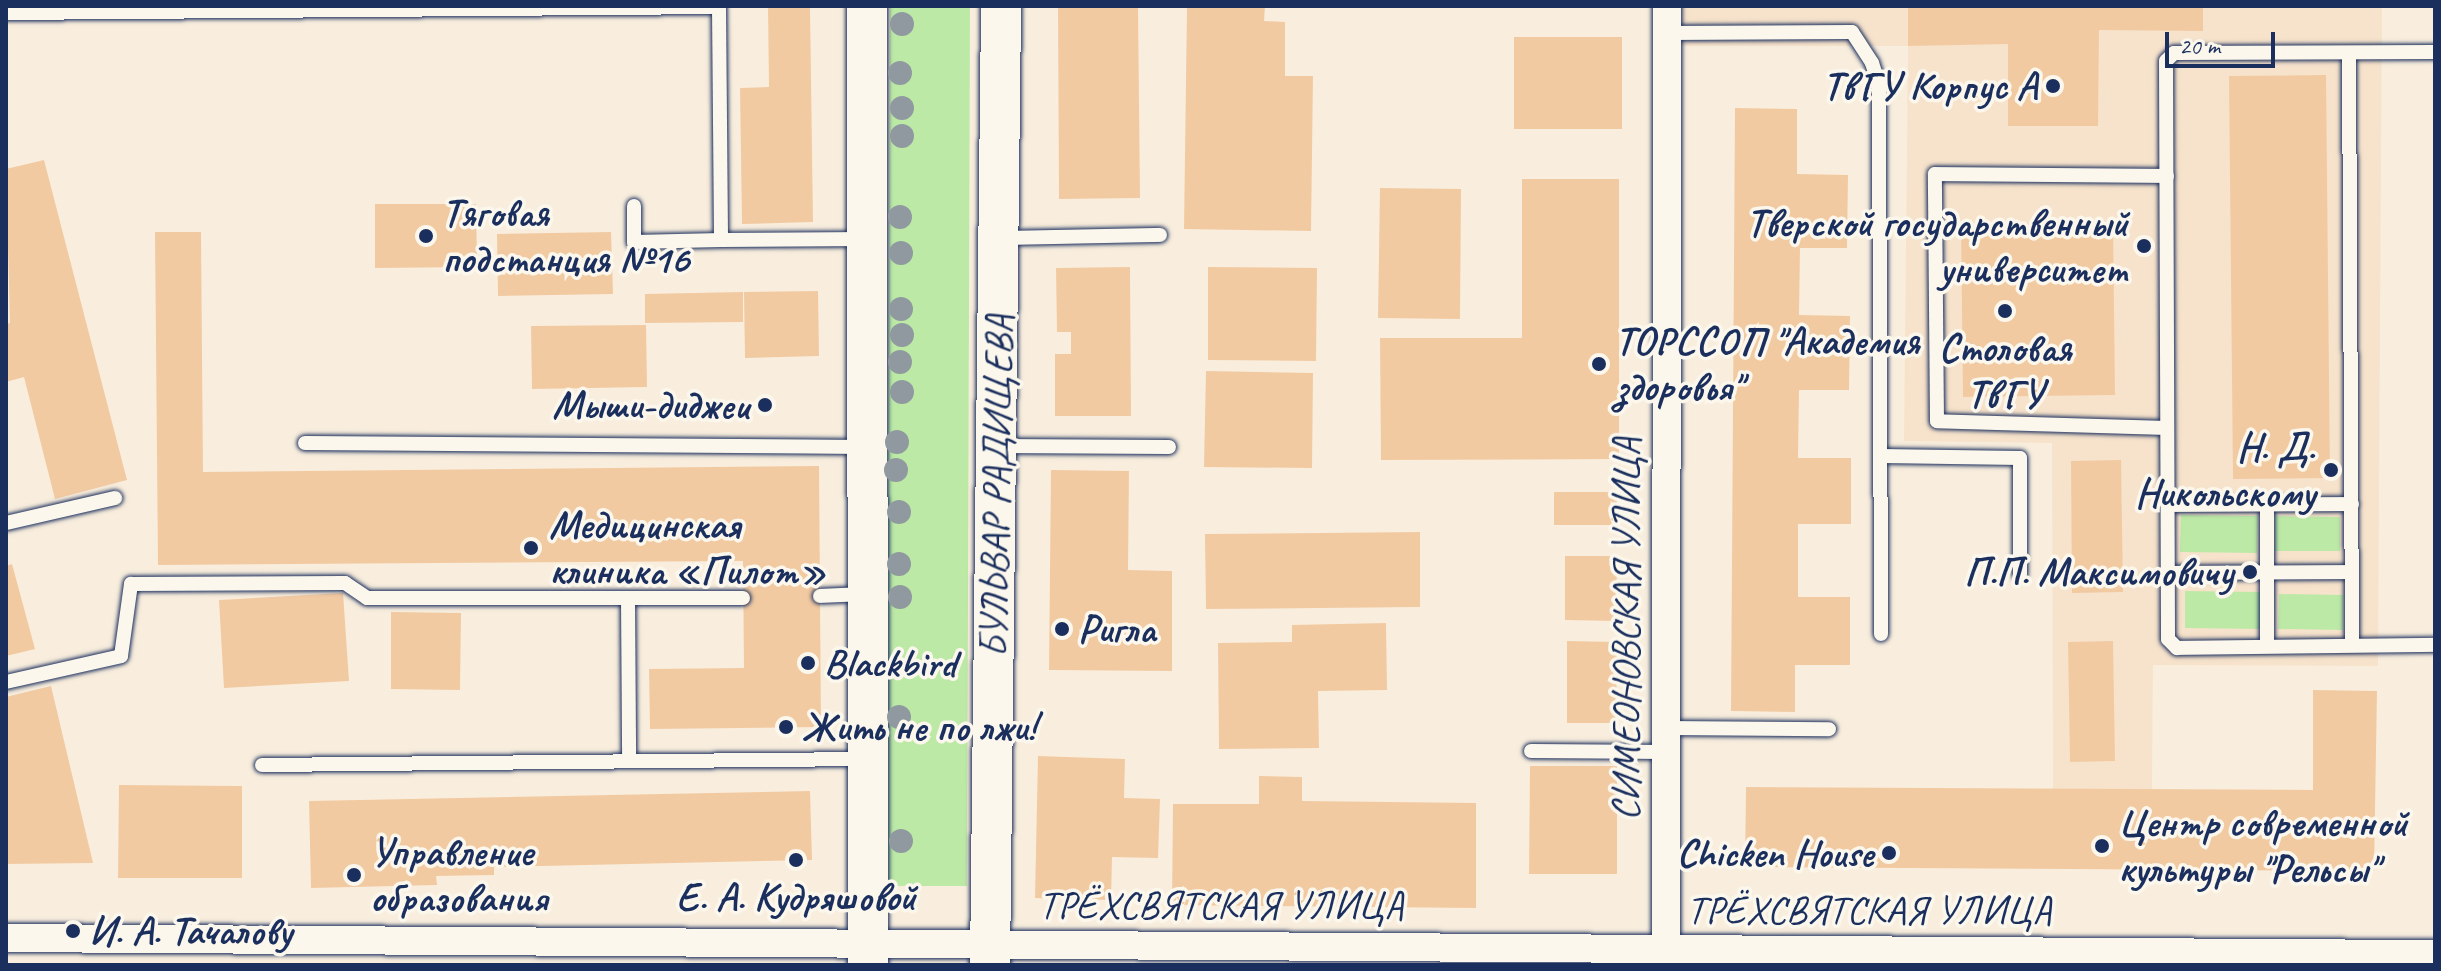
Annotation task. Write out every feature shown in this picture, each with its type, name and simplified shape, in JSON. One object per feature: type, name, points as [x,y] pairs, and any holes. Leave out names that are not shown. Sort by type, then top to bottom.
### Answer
[{"type":"street","points":[[867,6],[868,954]]},
{"type":"street","name":"БУЛЬВАР РАДИЩЕВА","points":[[990,954],[1001,6]]},
{"type":"street","name":"СИМЕОНОВСКАЯ УЛИЦА","points":[[1666,957],[1667,20]]},
{"type":"street","name":"ТРЁХСВЯТСКАЯ УЛИЦА","points":[[6,938],[868,954],[1666,957],[2435,954]]},
{"type":"lane","points":[[6,13],[719,7],[721,240]]},
{"type":"lane","points":[[1667,20],[1852,32],[1872,63],[1879,85],[1881,634]]},
{"type":"lane","points":[[2435,52],[2168,56],[2167,176],[2167,635],[2175,646],[2435,645]]},
{"type":"lane","points":[[2349,53],[2352,645]]},
{"type":"lane","points":[[2167,176],[1935,174],[1937,421],[2167,428]]},
{"type":"lane","points":[[634,206],[634,242],[867,239]]},
{"type":"lane","points":[[999,238],[1160,235]]},
{"type":"lane","points":[[305,443],[868,447]]},
{"type":"lane","points":[[996,446],[1169,447]]},
{"type":"lane","points":[[1881,456],[2020,458],[2020,574]]},
{"type":"lane","points":[[6,523],[115,498]]},
{"type":"lane","points":[[2267,504],[2267,645]]},
{"type":"lane","points":[[2168,505],[2352,504]]},
{"type":"lane","points":[[2169,573],[2352,572]]},
{"type":"lane","points":[[6,682],[121,656],[131,584],[345,583],[367,598],[743,598]]},
{"type":"lane","points":[[820,596],[868,594]]},
{"type":"lane","points":[[628,598],[629,761]]},
{"type":"lane","points":[[1531,751],[1829,729]]},
{"type":"lane","points":[[262,765],[868,759]]},
{"type":"shaded area","name":"Тверской государственный университет","points":[[1673,6],[2382,6],[2378,666],[2153,665],[2152,790],[2053,789],[2052,443],[1904,441],[1908,46],[1673,46]]},
{"type":"green space","points":[[890,6],[970,6],[967,886],[886,886]]},
{"type":"green space","points":[[2181,515],[2258,516],[2257,553],[2180,552]]},
{"type":"green space","points":[[2275,516],[2340,517],[2340,551],[2275,551]]},
{"type":"green space","points":[[2185,591],[2261,592],[2261,629],[2185,628]]},
{"type":"green space","points":[[2279,594],[2343,595],[2343,630],[2278,629]]},
{"type":"building","points":[[768,6],[810,6],[813,222],[742,224],[740,88],[769,87]]},
{"type":"building","points":[[1058,6],[1138,6],[1140,198],[1059,199]]},
{"type":"building","points":[[1187,6],[1265,6],[1264,21],[1285,22],[1285,76],[1313,76],[1311,231],[1184,229]]},
{"type":"building","name":"ТвГУ Корпус А","points":[[1908,6],[2203,6],[2203,31],[2099,30],[2098,126],[2008,126],[2008,44],[1908,46]]},
{"type":"building","points":[[1514,37],[1622,37],[1622,129],[1514,129]]},
{"type":"building","points":[[2326,75],[2330,478],[2233,479],[2229,76]]},
{"type":"building","points":[[1735,108],[1797,109],[1797,174],[1848,175],[1847,248],[1800,248],[1799,315],[1850,316],[1849,390],[1799,390],[1798,458],[1851,458],[1851,524],[1798,524],[1798,597],[1850,597],[1850,665],[1795,665],[1795,712],[1731,711]]},
{"type":"building","points":[[44,160],[127,480],[55,499],[24,377],[6,382],[6,324],[10,323],[6,169]]},
{"type":"building","points":[[1522,179],[1619,179],[1619,459],[1381,460],[1380,338],[1522,338]]},
{"type":"building","points":[[1380,188],[1461,189],[1460,319],[1378,318]]},
{"type":"building","name":"Тяговая подстанция №16","points":[[375,204],[476,204],[477,267],[375,268]]},
{"type":"building","points":[[2113,223],[2115,395],[1963,397],[1961,224]]},
{"type":"building","points":[[155,232],[201,232],[203,472],[819,466],[821,727],[650,729],[649,669],[744,668],[743,561],[158,565]]},
{"type":"building","points":[[611,232],[613,294],[498,296],[497,234]]},
{"type":"building","points":[[1130,267],[1131,416],[1055,416],[1055,354],[1071,354],[1071,332],[1057,332],[1056,268]]},
{"type":"building","points":[[1208,267],[1317,268],[1316,361],[1208,360]]},
{"type":"building","points":[[818,291],[819,356],[745,358],[744,292]]},
{"type":"building","points":[[743,292],[743,322],[645,323],[645,294]]},
{"type":"building","points":[[646,325],[647,387],[532,389],[531,326]]},
{"type":"building","points":[[1206,371],[1313,373],[1312,468],[1204,467]]},
{"type":"building","points":[[2121,460],[2123,592],[2072,593],[2071,461]]},
{"type":"building","points":[[1051,470],[1129,471],[1128,570],[1172,571],[1172,671],[1049,670]]},
{"type":"building","points":[[1554,492],[1617,492],[1617,525],[1554,525]]},
{"type":"building","points":[[1420,532],[1420,607],[1206,609],[1205,534]]},
{"type":"building","points":[[1565,556],[1617,556],[1616,621],[1565,620]]},
{"type":"building","points":[[12,564],[35,649],[6,656],[6,566]]},
{"type":"building","points":[[343,593],[349,681],[224,688],[219,600]]},
{"type":"building","points":[[391,612],[461,613],[460,690],[391,689]]},
{"type":"building","points":[[1386,623],[1387,690],[1318,691],[1319,748],[1219,749],[1218,643],[1292,642],[1292,625]]},
{"type":"building","points":[[1567,641],[1617,642],[1616,723],[1567,723]]},
{"type":"building","points":[[2113,641],[2115,761],[2070,762],[2068,642]]},
{"type":"building","points":[[51,686],[93,863],[6,864],[6,697]]},
{"type":"building","points":[[2313,690],[2377,691],[2374,871],[1745,867],[1746,787],[2313,790]]},
{"type":"building","points":[[1038,756],[1125,759],[1124,798],[1160,799],[1158,858],[1112,857],[1111,900],[1035,898]]},
{"type":"building","points":[[1530,766],[1617,766],[1617,874],[1529,874]]},
{"type":"building","points":[[1259,776],[1302,777],[1302,801],[1476,803],[1476,908],[1172,905],[1173,804],[1259,804]]},
{"type":"building","points":[[119,785],[242,786],[242,878],[118,878]]},
{"type":"building","points":[[810,791],[812,860],[494,867],[494,875],[436,876],[437,885],[311,888],[309,801]]},
{"type":"place","name":"ТвГУ Корпус А","points":[[2053,86]]},
{"type":"place","name":"Тяговая подстанция №16","points":[[426,236]]},
{"type":"place","name":"Тверской государственный университет","points":[[2144,246]]},
{"type":"place","name":"Столовая ТвГУ","points":[[2005,311]]},
{"type":"place","name":"ТОРССОП \"Академия здоровья\"","points":[[1599,364]]},
{"type":"place","name":"Мыши-диджеи","points":[[765,405]]},
{"type":"place","name":"Н. Д. Никольскому","points":[[2331,470]]},
{"type":"place","name":"Медицинская клиника «Пилот»","points":[[531,548]]},
{"type":"place","name":"П.П. Максимовичу","points":[[2250,572]]},
{"type":"place","name":"Ригла","points":[[1062,629]]},
{"type":"place","name":"Blackbird","points":[[808,663]]},
{"type":"place","name":"Жить не по лжи!","points":[[786,727]]},
{"type":"place","name":"Центр современной культуры \"Рельсы\"","points":[[2102,846]]},
{"type":"place","name":"Chicken House","points":[[1889,853]]},
{"type":"place","name":"Е. А. Кудряшовой","points":[[796,860]]},
{"type":"place","name":"Управление образования","points":[[354,875]]},
{"type":"place","name":"И. А. Тачалову","points":[[73,931]]}]
